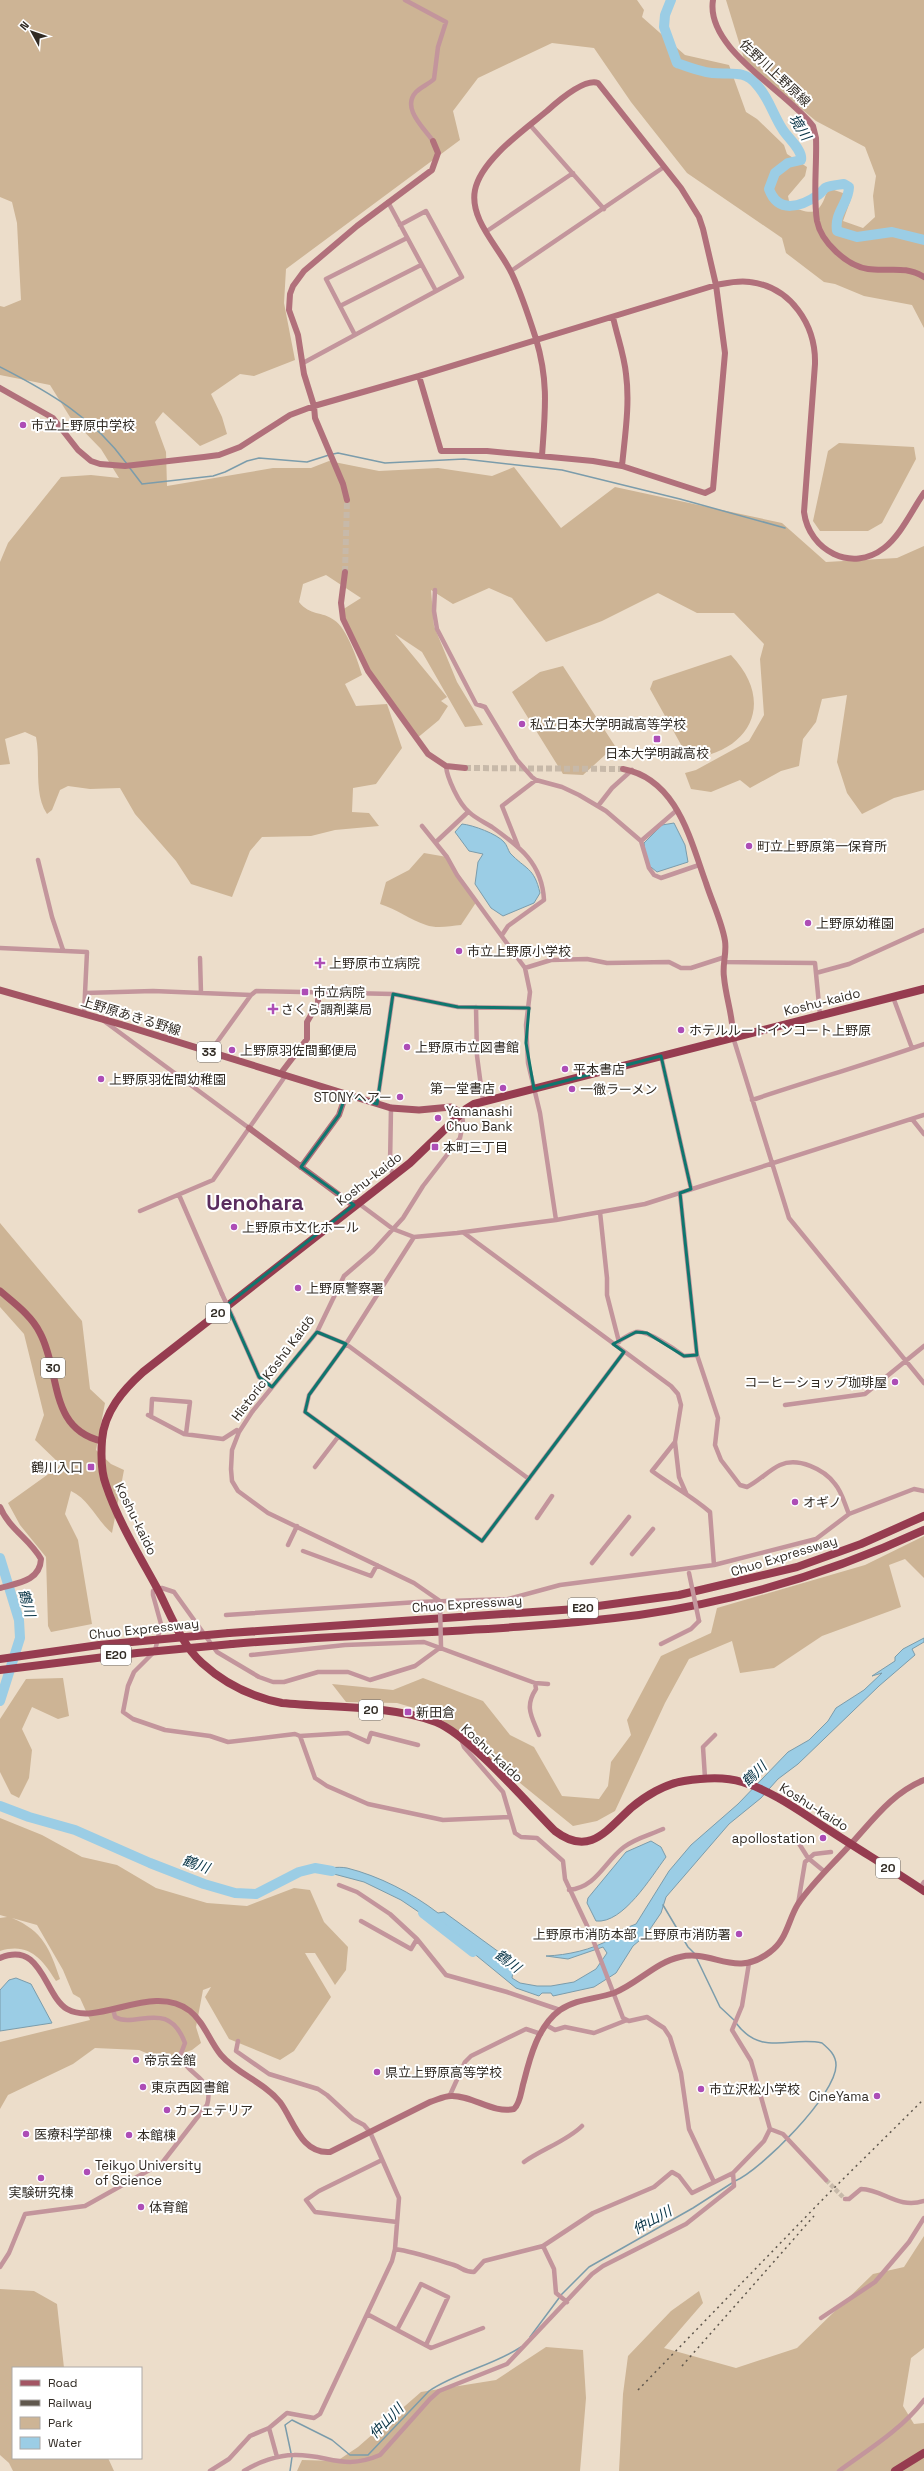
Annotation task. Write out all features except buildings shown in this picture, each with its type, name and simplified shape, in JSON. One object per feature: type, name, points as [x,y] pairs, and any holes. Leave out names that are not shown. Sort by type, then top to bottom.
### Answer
[{"type":"highway","name":"Koshu-kaido","points":[[923,1887],[795,1809],[748,1784],[732,1779],[705,1778],[683,1781],[666,1786],[640,1801],[597,1838],[584,1842],[572,1841],[555,1831],[461,1738],[436,1723],[407,1714],[282,1703],[260,1698],[241,1690],[221,1678],[193,1654],[157,1588],[105,1484],[102,1441],[105,1424],[114,1404],[131,1382],[393,1176],[425,1150],[462,1113],[474,1104],[924,989]]},
{"type":"highway","name":"Chuo Expressway","points":[[0,1659],[99,1645],[229,1633],[576,1609],[679,1596],[797,1567],[861,1544],[924,1516]]},
{"type":"highway","name":"Chuo Expressway","points":[[0,1670],[137,1653],[232,1644],[575,1622],[639,1614],[701,1604],[785,1583],[856,1560],[924,1530]]},
{"type":"highway","points":[[895,2471],[924,2453]]},
{"type":"main road","name":"上野原あきる野線","points":[[0,990],[283,1074],[391,1108],[419,1110],[451,1107],[462,1113]]},
{"type":"main road","name":"30","points":[[0,1291],[27,1316],[40,1333],[48,1351],[62,1408],[68,1420],[86,1436],[102,1441]]},
{"type":"street","points":[[347,500],[343,484],[314,418],[314,406],[304,374],[298,335],[289,310],[288,302],[292,286],[304,271],[388,202],[432,170],[438,159],[438,148],[413,113],[412,103],[415,93],[434,79],[439,40],[446,22],[405,0]]},
{"type":"street","name":"佐野川上野原線","points":[[713,0],[714,18],[723,38],[813,126],[816,138],[817,220],[820,229],[846,259],[857,266],[869,269],[906,269],[924,277]]},
{"type":"street","points":[[419,376],[441,451],[481,451],[542,456],[622,466],[705,493],[713,489],[725,353],[716,285],[699,217],[681,188],[601,86],[594,82],[571,92],[530,125],[486,164],[477,182],[474,194],[475,206],[487,231],[511,271],[536,340],[547,391],[542,456]]},
{"type":"street","points":[[530,125],[604,209]]},
{"type":"street","points":[[511,271],[664,167]]},
{"type":"street","points":[[487,231],[573,173]]},
{"type":"street","points":[[388,202],[436,291]]},
{"type":"street","points":[[302,363],[462,277],[426,211],[400,225]]},
{"type":"street","points":[[356,335],[326,279],[407,238]]},
{"type":"street","points":[[340,306],[422,265]]},
{"type":"street","points":[[0,388],[53,418],[78,450],[91,461],[110,467],[219,455],[240,447],[290,415],[314,406],[419,376],[716,285],[750,282],[773,289],[793,304],[811,332],[815,364],[804,512],[808,530],[818,544],[838,556],[855,559],[870,556],[891,542],[924,493]]},
{"type":"street","points":[[613,317],[623,354],[626,375],[627,409],[622,466]]},
{"type":"street","points":[[345,572],[341,603],[343,619],[368,671],[422,748],[432,758],[446,766],[466,768]]},
{"type":"street","points":[[435,590],[434,611],[437,629],[476,704],[485,707],[517,760],[536,780],[562,787],[598,806],[641,841],[649,868],[654,876],[661,878],[699,865]]},
{"type":"street","points":[[446,766],[448,778],[468,812],[518,848],[531,860],[543,883],[544,900],[508,926],[502,935]]},
{"type":"street","points":[[623,769],[632,770],[659,786],[678,810],[699,865],[725,941],[724,959],[726,989],[733,1017],[733,1037],[789,1218],[924,1383]]},
{"type":"street","points":[[598,806],[612,788],[632,770]]},
{"type":"street","points":[[518,848],[502,806],[536,780]]},
{"type":"street","points":[[641,841],[678,810]]},
{"type":"street","points":[[436,842],[468,812]]},
{"type":"street","points":[[422,826],[436,842],[457,875],[525,968],[530,985],[526,1043],[533,1090],[550,1169],[556,1220]]},
{"type":"street","points":[[38,860],[52,917],[63,950]]},
{"type":"street","points":[[816,973],[849,964],[924,930]]},
{"type":"street","points":[[0,948],[87,952],[84,1014]]},
{"type":"street","points":[[200,958],[201,993]]},
{"type":"street","points":[[525,968],[551,960],[587,960],[607,963],[669,962],[681,968],[691,968],[724,959],[814,963],[820,1015]]},
{"type":"street","points":[[85,993],[153,991],[251,995]]},
{"type":"street","points":[[210,1052],[251,995],[256,991],[393,994],[458,1007],[528,1008]]},
{"type":"street","points":[[140,1211],[213,1180],[249,1128],[307,1038],[307,1022],[318,1003],[318,992]]},
{"type":"street","points":[[377,1104],[393,994]]},
{"type":"street","points":[[893,997],[912,1048]]},
{"type":"street","points":[[476,1007],[477,1056],[483,1101]]},
{"type":"street","points":[[103,1020],[117,1032],[350,1203],[358,1203],[391,1230],[414,1237],[464,1233],[627,1208],[680,1193],[924,1115]]},
{"type":"street","points":[[752,1100],[924,1044]]},
{"type":"street","points":[[660,1056],[691,1189]]},
{"type":"street","points":[[301,1167],[336,1118],[346,1094]]},
{"type":"street","points":[[391,1108],[390,1165],[393,1176]]},
{"type":"street","name":"Historic Kōshū Kaidō","points":[[440,1604],[414,1584],[268,1513],[238,1491],[232,1481],[231,1468],[234,1443],[239,1432],[272,1387],[316,1332],[344,1276],[373,1251],[391,1230],[460,1138],[463,1123],[462,1113]]},
{"type":"street","points":[[912,1119],[924,1134]]},
{"type":"street","points":[[680,1193],[697,1355],[718,1418],[715,1445],[721,1460],[740,1485],[747,1487],[757,1482],[779,1466],[796,1463],[805,1464],[834,1483],[849,1514]]},
{"type":"street","points":[[179,1195],[259,1377],[272,1387]]},
{"type":"street","points":[[600,1212],[607,1278],[607,1295],[618,1341],[622,1351]]},
{"type":"street","points":[[464,1233],[671,1386],[678,1394],[681,1405],[675,1442],[679,1477],[686,1493],[710,1512],[714,1565]]},
{"type":"street","points":[[414,1237],[346,1344],[310,1395],[305,1405],[305,1412],[482,1542],[622,1351]]},
{"type":"street","points":[[316,1332],[346,1344],[529,1479]]},
{"type":"street","points":[[618,1341],[636,1332],[647,1333],[671,1346],[684,1356],[697,1355]]},
{"type":"street","points":[[785,1405],[865,1394],[924,1346]]},
{"type":"street","points":[[186,1434],[190,1402],[152,1399],[149,1416],[186,1434],[223,1439],[236,1430],[239,1432]]},
{"type":"street","points":[[316,1467],[338,1437]]},
{"type":"street","points":[[675,1442],[652,1471],[680,1492],[686,1493]]},
{"type":"street","points":[[226,1616],[508,1599],[560,1585],[688,1571],[816,1539],[849,1514],[914,1489],[924,1490]]},
{"type":"street","points":[[536,1518],[552,1496]]},
{"type":"street","points":[[0,1507],[9,1524],[35,1550],[41,1559],[38,1573],[32,1578],[0,1588]]},
{"type":"street","points":[[592,1564],[629,1517]]},
{"type":"street","points":[[288,1545],[297,1526]]},
{"type":"street","points":[[632,1554],[653,1529]]},
{"type":"street","points":[[303,1551],[371,1576],[377,1565]]},
{"type":"street","points":[[660,1644],[691,1629],[698,1621],[688,1571]]},
{"type":"street","points":[[418,1745],[371,1733],[368,1742],[348,1733],[300,1736],[287,1735],[228,1742],[210,1736],[165,1730],[125,1714],[123,1708],[134,1672],[155,1651],[161,1624],[153,1595],[153,1591],[157,1588],[168,1589],[178,1596],[194,1622],[217,1652],[259,1677],[273,1682],[284,1682],[318,1672],[348,1672],[370,1680],[415,1666],[441,1646]]},
{"type":"street","points":[[440,1604],[441,1646]]},
{"type":"street","points":[[251,1655],[345,1645],[424,1642],[441,1646],[535,1683],[548,1684]]},
{"type":"street","points":[[535,1683],[536,1690],[529,1699],[528,1705],[539,1735]]},
{"type":"street","points":[[705,1778],[703,1747],[715,1735]]},
{"type":"street","points":[[300,1736],[315,1778],[324,1784],[368,1804],[443,1820],[509,1817]]},
{"type":"street","points":[[461,1738],[464,1747],[502,1792],[509,1817],[517,1836],[537,1838],[562,1858],[569,1890],[590,1932],[623,2018],[627,2020]]},
{"type":"street","points":[[798,1904],[824,1872],[897,1795],[924,1780]]},
{"type":"street","points":[[569,1890],[577,1889],[593,1881],[612,1858],[629,1844],[664,1829]]},
{"type":"street","points":[[798,1842],[808,1858],[824,1872]]},
{"type":"street","points":[[0,1958],[22,1956],[34,1962],[42,1972],[57,1998],[68,2009],[88,2013],[162,2000],[185,2007],[197,2019],[222,2056],[272,2094],[290,2117],[304,2142],[318,2151],[335,2151],[430,2102],[450,2095],[461,2096],[505,2110],[514,2109],[518,2103],[529,2062],[541,2034],[546,2025],[560,2010],[577,2002],[614,1993],[673,1959],[684,1956],[702,1957],[725,1964],[749,1963],[763,1958],[779,1944],[788,1929],[798,1904],[805,1862],[808,1858],[831,1852]]},
{"type":"street","points":[[339,1885],[357,1892],[390,1914],[417,1939],[446,1975],[507,1992],[560,2010]]},
{"type":"street","points":[[361,1921],[411,1949],[417,1939]]},
{"type":"street","points":[[395,2249],[412,2252],[457,2266],[465,2272],[474,2272],[484,2261],[543,2246],[593,2213],[654,2187],[672,2172],[678,2176],[692,2193],[734,2173],[764,2141],[770,2129],[751,2061],[732,2030],[742,2006],[749,1963]]},
{"type":"street","points":[[0,2267],[9,2253],[25,2214],[85,2206],[162,2163],[207,2105],[210,2094],[207,2086],[180,2056],[185,2044],[182,2034],[164,2019],[153,2016],[120,2020],[115,2017],[113,2009]]},
{"type":"street","points":[[546,2025],[555,2030],[565,2027],[594,2033],[627,2020],[647,2017],[656,2021],[670,2038],[681,2073],[689,2129],[714,2182]]},
{"type":"street","points":[[450,2095],[465,2062],[471,2056],[526,2029],[541,2034]]},
{"type":"street","points":[[210,2471],[229,2459],[250,2436],[269,2428],[287,2413],[314,2418],[320,2414],[392,2261],[395,2249],[399,2198],[370,2132],[364,2125],[352,2119],[327,2095],[318,2090],[279,2079],[250,2062],[236,2051],[238,2041]]},
{"type":"street","points":[[524,2162],[542,2150],[575,2133],[582,2126]]},
{"type":"street","points":[[770,2129],[783,2134],[826,2180]]},
{"type":"street","points":[[382,2160],[319,2191],[306,2200],[315,2212],[397,2222]]},
{"type":"street","points":[[244,2471],[277,2457],[295,2455],[313,2458],[333,2466],[350,2468],[370,2463],[380,2455],[430,2399],[450,2385],[507,2364],[587,2279],[603,2266],[686,2224],[734,2186],[734,2173]]},
{"type":"street","points":[[845,2199],[849,2199],[860,2189],[876,2192],[896,2202],[915,2203],[924,2201]]},
{"type":"street","points":[[821,2318],[875,2282],[895,2260],[924,2218]]},
{"type":"street","points":[[543,2246],[554,2269],[556,2293],[567,2302]]},
{"type":"street","points":[[398,2330],[421,2284],[448,2298],[426,2345]]},
{"type":"street","points":[[367,2314],[430,2348],[483,2328]]},
{"type":"street","points":[[839,2471],[889,2436],[912,2416],[924,2400]]},
{"type":"street","points":[[269,2428],[277,2457]]},
{"type":"highlighted area","points":[[393,994],[458,1007],[529,1008],[526,1043],[534,1089],[661,1056],[691,1189],[680,1193],[697,1355],[684,1356],[647,1333],[636,1332],[613,1344],[624,1352],[482,1541],[305,1412],[309,1395],[346,1344],[317,1332],[272,1387],[259,1377],[227,1305],[354,1205],[301,1167],[339,1115],[346,1094],[377,1104]]},
{"type":"green space","points":[[0,0],[637,0],[644,10],[642,17],[685,55],[729,65],[746,112],[757,119],[784,145],[787,154],[807,167],[805,176],[788,196],[790,206],[810,212],[815,211],[822,204],[828,188],[852,196],[843,221],[863,228],[875,217],[873,196],[876,176],[865,147],[816,121],[745,62],[726,0],[924,0],[924,328],[912,305],[864,296],[835,284],[824,282],[786,253],[782,238],[687,173],[631,102],[594,48],[552,43],[478,78],[453,111],[460,140],[286,269],[284,303],[295,360],[254,376],[240,374],[211,394],[222,417],[227,434],[200,446],[163,412],[155,422],[166,452],[167,486],[273,468],[311,468],[329,461],[379,471],[438,468],[492,476],[514,467],[561,528],[615,487],[782,523],[826,562],[897,558],[924,546],[924,790],[894,798],[862,814],[847,793],[837,762],[847,695],[822,699],[816,722],[803,739],[799,766],[781,771],[750,788],[740,780],[711,792],[691,789],[685,773],[696,770],[749,741],[764,715],[760,659],[764,644],[734,613],[697,613],[658,593],[602,621],[546,642],[512,598],[489,588],[453,604],[431,590],[434,626],[457,682],[483,725],[465,727],[422,652],[395,634],[447,697],[441,701],[448,706],[439,720],[416,739],[368,671],[342,610],[361,598],[326,575],[303,584],[299,602],[307,609],[330,617],[339,624],[348,637],[362,675],[345,684],[356,706],[387,704],[402,748],[376,784],[353,788],[352,812],[369,813],[379,826],[335,830],[311,836],[262,837],[250,851],[232,897],[191,884],[176,861],[135,814],[120,788],[90,789],[68,786],[60,790],[52,810],[47,814],[40,796],[36,737],[25,732],[5,739],[10,764],[0,765],[0,562],[8,543],[61,477],[91,475],[119,478],[101,449],[70,417],[50,385],[0,375],[0,306],[4,307],[21,300],[17,223],[12,202],[0,197]]},
{"type":"green space","points":[[839,443],[914,447],[916,459],[882,523],[868,531],[820,531],[813,521],[828,451]]},
{"type":"green space","points":[[731,655],[745,673],[752,690],[754,707],[750,722],[741,735],[728,746],[710,754],[689,759],[650,689],[653,681]]},
{"type":"green space","points":[[563,666],[615,746],[583,775],[563,774],[512,692],[540,672]]},
{"type":"green space","points":[[424,853],[447,857],[477,901],[461,925],[444,927],[430,926],[420,923],[380,904],[386,882],[409,870]]},
{"type":"green space","points":[[0,1223],[82,1321],[90,1389],[105,1403],[96,1450],[111,1464],[124,1470],[112,1533],[83,1499],[71,1491],[65,1514],[78,1540],[92,1624],[51,1632],[48,1626],[46,1557],[20,1525],[8,1503],[61,1465],[35,1440],[44,1415],[24,1334],[0,1307]]},
{"type":"green space","points":[[924,1536],[924,1578],[905,1559],[889,1565],[901,1607],[822,1636],[774,1668],[740,1673],[732,1641],[689,1659],[665,1703],[615,1811],[597,1821],[573,1826],[435,1714],[397,1703],[346,1702],[332,1684],[393,1690],[423,1678],[483,1701],[510,1735],[534,1747],[562,1796],[599,1799],[608,1786],[611,1762],[631,1735],[627,1720],[661,1656],[711,1633],[717,1608],[865,1565]]},
{"type":"green space","points":[[63,1678],[69,1716],[58,1719],[32,1707],[22,1729],[32,1750],[29,1778],[19,1798],[11,1794],[0,1772],[0,1719],[26,1679]]},
{"type":"green space","points":[[0,1818],[42,1835],[82,1857],[117,1865],[156,1888],[207,1903],[247,1906],[294,1888],[310,1890],[324,1922],[348,1947],[346,1970],[335,1985],[315,1953],[305,1953],[331,1997],[294,2051],[280,2060],[229,2039],[205,1997],[211,1987],[203,1990],[196,2027],[201,2043],[192,2050],[163,2060],[139,2050],[95,2048],[73,2064],[8,2095],[0,2109],[0,2042],[90,2020],[80,1998],[73,1994],[63,1970],[37,1925],[12,1918],[31,1929],[44,1942],[53,1959],[60,1979],[56,1981],[40,1959],[34,1954],[19,1949],[0,1951],[0,1918],[7,1917],[0,1915]]},
{"type":"green space","points":[[924,2236],[924,2348],[911,2358],[903,2406],[914,2424],[924,2423],[924,2471],[619,2471],[623,2394],[628,2356],[671,2311],[699,2291],[703,2303],[664,2348],[736,2368],[797,2348],[873,2274],[904,2267]]},
{"type":"green space","points":[[0,2289],[34,2291],[57,2304],[64,2367],[12,2367],[12,2459],[108,2459],[114,2471],[13,2471],[9,2463],[0,2455]]},
{"type":"green space","points":[[546,2347],[583,2350],[586,2398],[580,2471],[297,2471],[302,2460],[337,2461],[358,2447],[421,2392],[496,2380]]},
{"type":"water","points":[[674,823],[685,845],[688,862],[657,872],[646,863],[644,843],[662,825]]},
{"type":"water","points":[[462,824],[484,830],[504,842],[510,853],[532,873],[535,878],[540,893],[534,903],[503,916],[491,908],[475,884],[478,862],[483,854],[469,851],[455,832]]},
{"type":"water","points":[[924,1638],[924,1642],[912,1649],[915,1655],[879,1686],[798,1764],[778,1779],[761,1798],[729,1824],[666,1897],[661,1913],[646,1935],[633,1946],[616,1973],[594,1987],[553,1996],[551,1993],[542,1993],[539,1996],[516,1988],[444,1929],[401,1900],[364,1882],[315,1869],[343,1867],[359,1871],[395,1886],[438,1913],[444,1912],[503,1955],[513,1971],[512,1978],[520,1983],[537,1986],[551,1986],[574,1982],[596,1969],[607,1953],[603,1947],[568,1959],[546,1956],[571,1953],[596,1946],[611,1939],[611,1934],[636,1924],[669,1871],[691,1845],[738,1804],[788,1752],[809,1740],[828,1721],[836,1708],[864,1690],[882,1673],[872,1676],[895,1661],[895,1657],[903,1649]]},
{"type":"water","points":[[651,1841],[661,1847],[666,1857],[636,1898],[616,1915],[606,1920],[596,1921],[587,1903],[588,1898],[626,1852]]},
{"type":"water","points":[[16,1978],[31,1984],[52,2023],[0,2031],[0,1990],[9,1980]]},
{"type":"waterway","name":"境川","points":[[671,0],[665,15],[664,27],[677,63],[708,72],[742,75],[752,80],[765,95],[783,130],[800,152],[801,160],[788,163],[775,173],[769,189],[773,197],[778,202],[790,206],[797,205],[811,199],[825,188],[844,184],[849,187],[847,198],[839,213],[837,231],[857,237],[892,232],[924,240]]},
{"type":"waterway","points":[[0,367],[36,386],[70,408],[100,433],[127,464]]},
{"type":"waterway","points":[[333,454],[338,453],[385,463],[464,459],[562,470],[680,499],[785,528]]},
{"type":"waterway","points":[[129,467],[142,484],[213,476],[247,461],[259,458],[307,462],[329,455]]},
{"type":"waterway","name":"鶴川","points":[[0,1558],[19,1620],[20,1638],[0,1701]]},
{"type":"waterway","name":"鶴川","points":[[0,1806],[29,1817],[75,1830],[150,1863],[204,1884],[235,1893],[256,1894],[299,1872],[315,1868],[332,1871]]},
{"type":"waterway","name":"仲山川","points":[[663,1905],[688,1947],[695,1954]]},
{"type":"waterway","name":"鶴川","points":[[423,1913],[473,1952]]},
{"type":"waterway","name":"仲山川","points":[[696,1957],[720,2007],[734,2020]]},
{"type":"waterway","name":"仲山川","points":[[735,2181],[762,2162],[796,2130],[824,2094],[833,2078],[836,2065],[836,2061],[830,2050],[822,2043],[766,2042],[755,2039],[746,2033],[736,2023]]},
{"type":"waterway","name":"仲山川","points":[[561,2295],[589,2267],[693,2208],[732,2183]]},
{"type":"waterway","name":"仲山川","points":[[530,2337],[559,2298]]},
{"type":"waterway","name":"仲山川","points":[[291,2453],[285,2425],[292,2420],[332,2440],[350,2455],[368,2455],[429,2391],[440,2384],[510,2354],[521,2347]]},
{"type":"waterway","name":"仲山川","points":[[290,2471],[292,2457]]},
{"type":"tunnel","points":[[345,572],[347,500]]},
{"type":"tunnel","points":[[465,768],[623,769]]},
{"type":"tunnel","points":[[826,2180],[845,2199]]},
{"type":"railway","points":[[638,2390],[826,2196],[924,2099]]},
{"type":"railway","points":[[682,2366],[814,2216]]},
{"type":"place","name":"市立上野原中学校","points":[[23,425]]},
{"type":"place","name":"私立日本大学明誠高等学校","points":[[522,724]]},
{"type":"place","name":"日本大学明誠高校","points":[[657,739]]},
{"type":"place","name":"町立上野原第一保育所","points":[[749,846]]},
{"type":"place","name":"上野原幼稚園","points":[[808,923]]},
{"type":"place","name":"市立上野原小学校","points":[[459,951]]},
{"type":"place","name":"上野原市立病院","points":[[320,963]]},
{"type":"place","name":"市立病院","points":[[305,992]]},
{"type":"place","name":"さくら調剤薬局","points":[[273,1009]]},
{"type":"place","name":"ホテルルートインコート上野原","points":[[681,1030]]},
{"type":"place","name":"上野原市立図書館","points":[[407,1047]]},
{"type":"place","name":"上野原羽佐間郵便局","points":[[232,1050]]},
{"type":"place","name":"平本書店","points":[[565,1069]]},
{"type":"place","name":"上野原羽佐間幼稚園","points":[[101,1079]]},
{"type":"place","name":"第一堂書店","points":[[503,1088]]},
{"type":"place","name":"一徹ラーメン","points":[[572,1089]]},
{"type":"place","name":"STONYヘアー","points":[[400,1097]]},
{"type":"place","name":"Yamanashi Chuo Bank","points":[[438,1118]]},
{"type":"place","name":"本町三丁目","points":[[435,1147]]},
{"type":"place","name":"上野原市文化ホール","points":[[234,1227]]},
{"type":"place","name":"上野原警察署","points":[[298,1288]]},
{"type":"place","name":"コーヒーショップ珈琲屋","points":[[895,1382]]},
{"type":"place","name":"鶴川入口","points":[[91,1467]]},
{"type":"place","name":"オギノ","points":[[795,1502]]},
{"type":"place","name":"新田倉","points":[[408,1712]]},
{"type":"place","name":"apollostation","points":[[823,1838]]},
{"type":"place","name":"上野原市消防本部 上野原市消防署","points":[[739,1934]]},
{"type":"place","name":"帝京会館","points":[[136,2060]]},
{"type":"place","name":"県立上野原高等学校","points":[[377,2072]]},
{"type":"place","name":"東京西図書館","points":[[143,2087]]},
{"type":"place","name":"市立沢松小学校","points":[[701,2089]]},
{"type":"place","name":"CineYama","points":[[877,2096]]},
{"type":"place","name":"カフェテリア","points":[[167,2110]]},
{"type":"place","name":"医療科学部棟","points":[[26,2134]]},
{"type":"place","name":"本館棟","points":[[129,2135]]},
{"type":"place","name":"Teikyo University of Science","points":[[87,2172]]},
{"type":"place","name":"実験研究棟","points":[[41,2178]]},
{"type":"place","name":"体育館","points":[[141,2207]]},
{"type":"district","name":"Uenohara","points":[[255,1202]]}]
